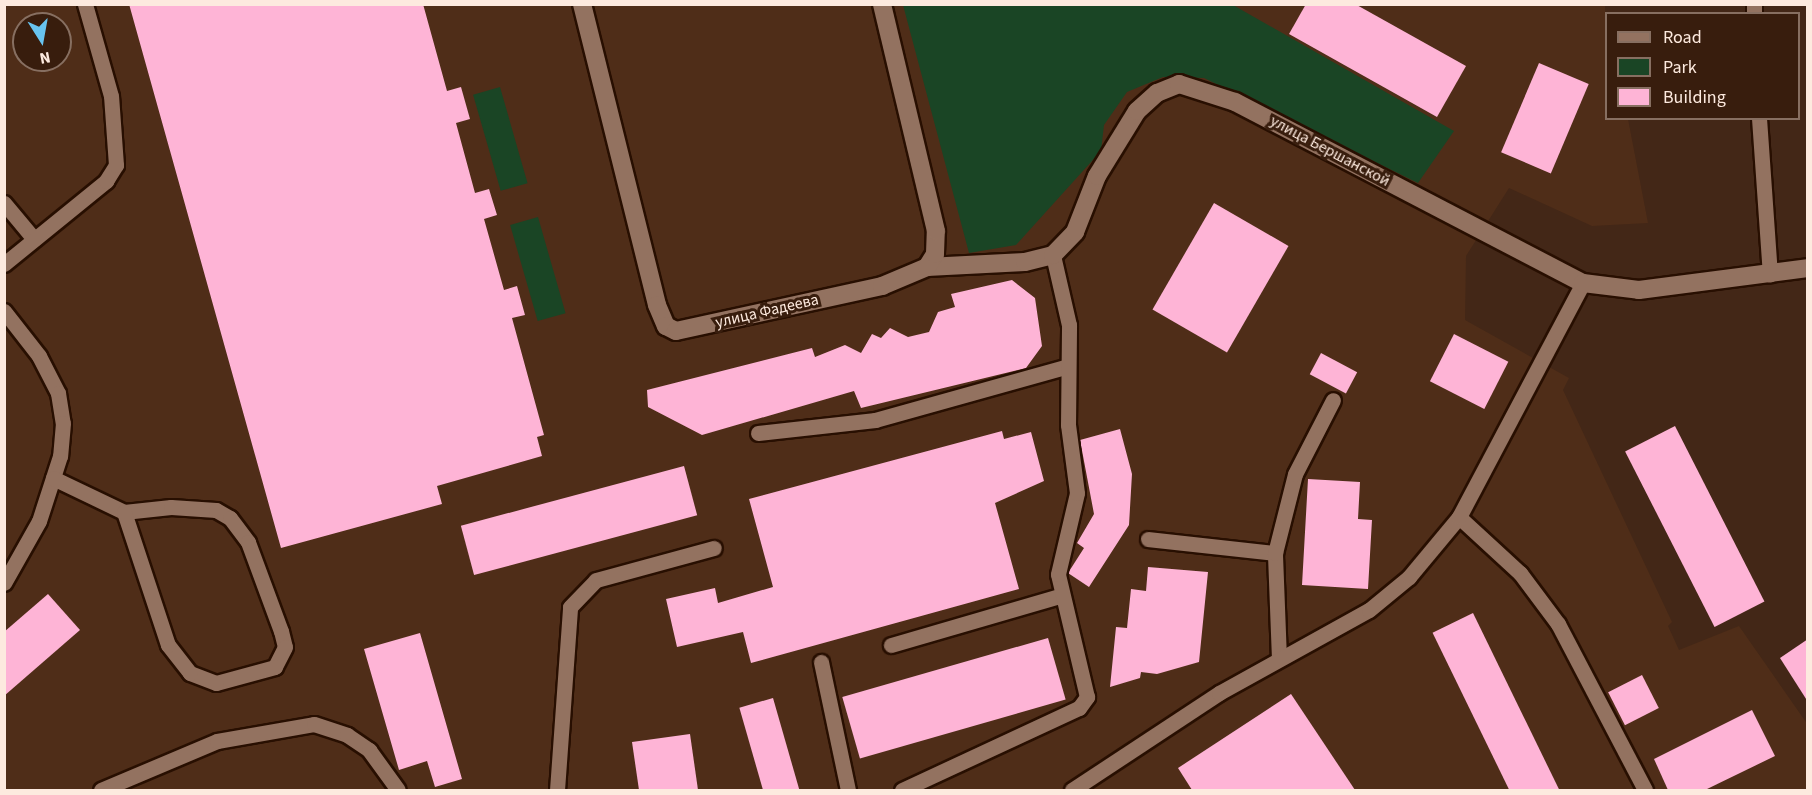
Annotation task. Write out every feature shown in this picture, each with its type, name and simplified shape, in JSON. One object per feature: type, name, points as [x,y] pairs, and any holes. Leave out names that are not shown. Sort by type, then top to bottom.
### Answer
[{"type":"street","name":"улица Фадеева","points":[[582,4],[666,327],[686,330],[882,286],[927,267]]},
{"type":"street","points":[[882,4],[936,231],[935,254],[927,267]]},
{"type":"street","name":"улица Бершанской","points":[[1053,255],[1075,232],[1097,176],[1137,111],[1157,93],[1179,84],[1235,102],[1583,283],[1639,290],[1770,275],[1808,268]]},
{"type":"street","points":[[927,267],[1025,262],[1053,255]]},
{"type":"lane","points":[[4,264],[106,181],[116,165],[111,96],[85,4]]},
{"type":"lane","points":[[1759,120],[1770,275]]},
{"type":"lane","points":[[4,203],[34,239]]},
{"type":"lane","points":[[902,790],[1079,708],[1087,686],[1060,596],[1058,574],[1077,493],[1068,366],[1069,325],[1053,255]]},
{"type":"lane","points":[[1072,790],[1219,693],[1369,610],[1409,577],[1459,517],[1583,283]]},
{"type":"lane","points":[[4,311],[39,356],[58,393],[63,423],[53,478],[39,521],[4,583]]},
{"type":"lane","points":[[758,433],[875,420],[1068,366]]},
{"type":"lane","points":[[1279,659],[1275,553],[1296,474],[1333,400]]},
{"type":"lane","points":[[53,478],[123,512],[171,507],[216,510],[230,518],[248,542],[281,631],[285,647],[275,667],[216,683],[190,673],[168,645],[123,512]]},
{"type":"lane","points":[[1459,517],[1520,573],[1558,624],[1645,790]]},
{"type":"lane","points":[[1148,539],[1275,553]]},
{"type":"lane","points":[[557,790],[570,607],[596,580],[714,548]]},
{"type":"lane","points":[[891,645],[1060,596]]},
{"type":"lane","points":[[821,662],[848,790]]},
{"type":"lane","points":[[101,790],[217,741],[315,724],[347,735],[369,750],[398,790]]},
{"type":"shaded area","points":[[5,4],[1605,5],[1605,120],[1628,120],[1648,223],[1592,226],[1509,188],[1466,256],[1465,320],[1569,378],[1563,390],[1672,622],[1668,626],[1679,650],[1739,626],[1808,725],[1807,790],[5,790]]},
{"type":"green space","points":[[903,5],[1233,5],[1454,131],[1418,183],[1204,78],[1163,77],[1127,92],[1104,125],[1101,151],[1016,245],[969,253]]},
{"type":"green space","points":[[500,87],[528,183],[501,191],[473,95]]},
{"type":"green space","points":[[538,217],[566,313],[538,321],[510,225]]},
{"type":"building","points":[[129,4],[423,4],[447,91],[461,87],[470,119],[456,123],[475,193],[489,189],[497,215],[484,219],[504,290],[517,286],[525,315],[512,318],[544,435],[537,437],[542,456],[437,486],[442,504],[281,548]]},
{"type":"building","points":[[1306,4],[1355,4],[1466,66],[1437,117],[1289,34]]},
{"type":"building","points":[[1539,63],[1589,84],[1551,173],[1501,152]]},
{"type":"building","points":[[1214,203],[1288,246],[1227,353],[1152,310]]},
{"type":"building","points":[[1012,280],[1035,298],[1042,346],[1026,368],[861,408],[854,391],[702,435],[648,407],[647,390],[812,348],[815,357],[845,345],[861,353],[872,334],[881,338],[890,328],[908,337],[929,332],[938,312],[955,307],[951,294]]},
{"type":"building","points":[[1454,334],[1508,362],[1484,409],[1430,381]]},
{"type":"building","points":[[1321,353],[1357,372],[1346,393],[1310,374]]},
{"type":"building","points":[[1675,426],[1764,602],[1715,627],[1625,451]]},
{"type":"building","points":[[1120,429],[1132,474],[1129,525],[1089,587],[1068,573],[1084,548],[1077,543],[1094,514],[1080,440]]},
{"type":"building","points":[[1002,431],[1004,439],[1031,432],[1044,481],[995,503],[1019,589],[751,663],[743,632],[677,647],[666,599],[715,588],[718,603],[773,587],[749,499]]},
{"type":"building","points":[[684,466],[697,515],[474,575],[461,526]]},
{"type":"building","points":[[1308,479],[1360,482],[1358,519],[1372,520],[1368,589],[1302,585]]},
{"type":"building","points":[[1148,567],[1208,572],[1199,662],[1157,674],[1141,672],[1140,678],[1110,687],[1116,627],[1127,628],[1131,589],[1146,591]]},
{"type":"building","points":[[48,594],[80,630],[4,696],[4,632]]},
{"type":"building","points":[[1473,613],[1559,790],[1509,790],[1433,633]]},
{"type":"building","points":[[420,633],[462,779],[435,787],[427,761],[399,770],[364,649]]},
{"type":"building","points":[[1048,638],[1066,700],[860,759],[842,697]]},
{"type":"building","points":[[1808,639],[1808,702],[1780,658]]},
{"type":"building","points":[[1642,675],[1659,708],[1625,725],[1608,692]]},
{"type":"building","points":[[1291,694],[1355,790],[1192,790],[1178,768]]},
{"type":"building","points":[[773,698],[799,790],[763,790],[739,708]]},
{"type":"building","points":[[1752,710],[1775,756],[1705,790],[1668,790],[1654,759]]},
{"type":"building","points":[[690,734],[698,790],[639,790],[632,742]]}]
